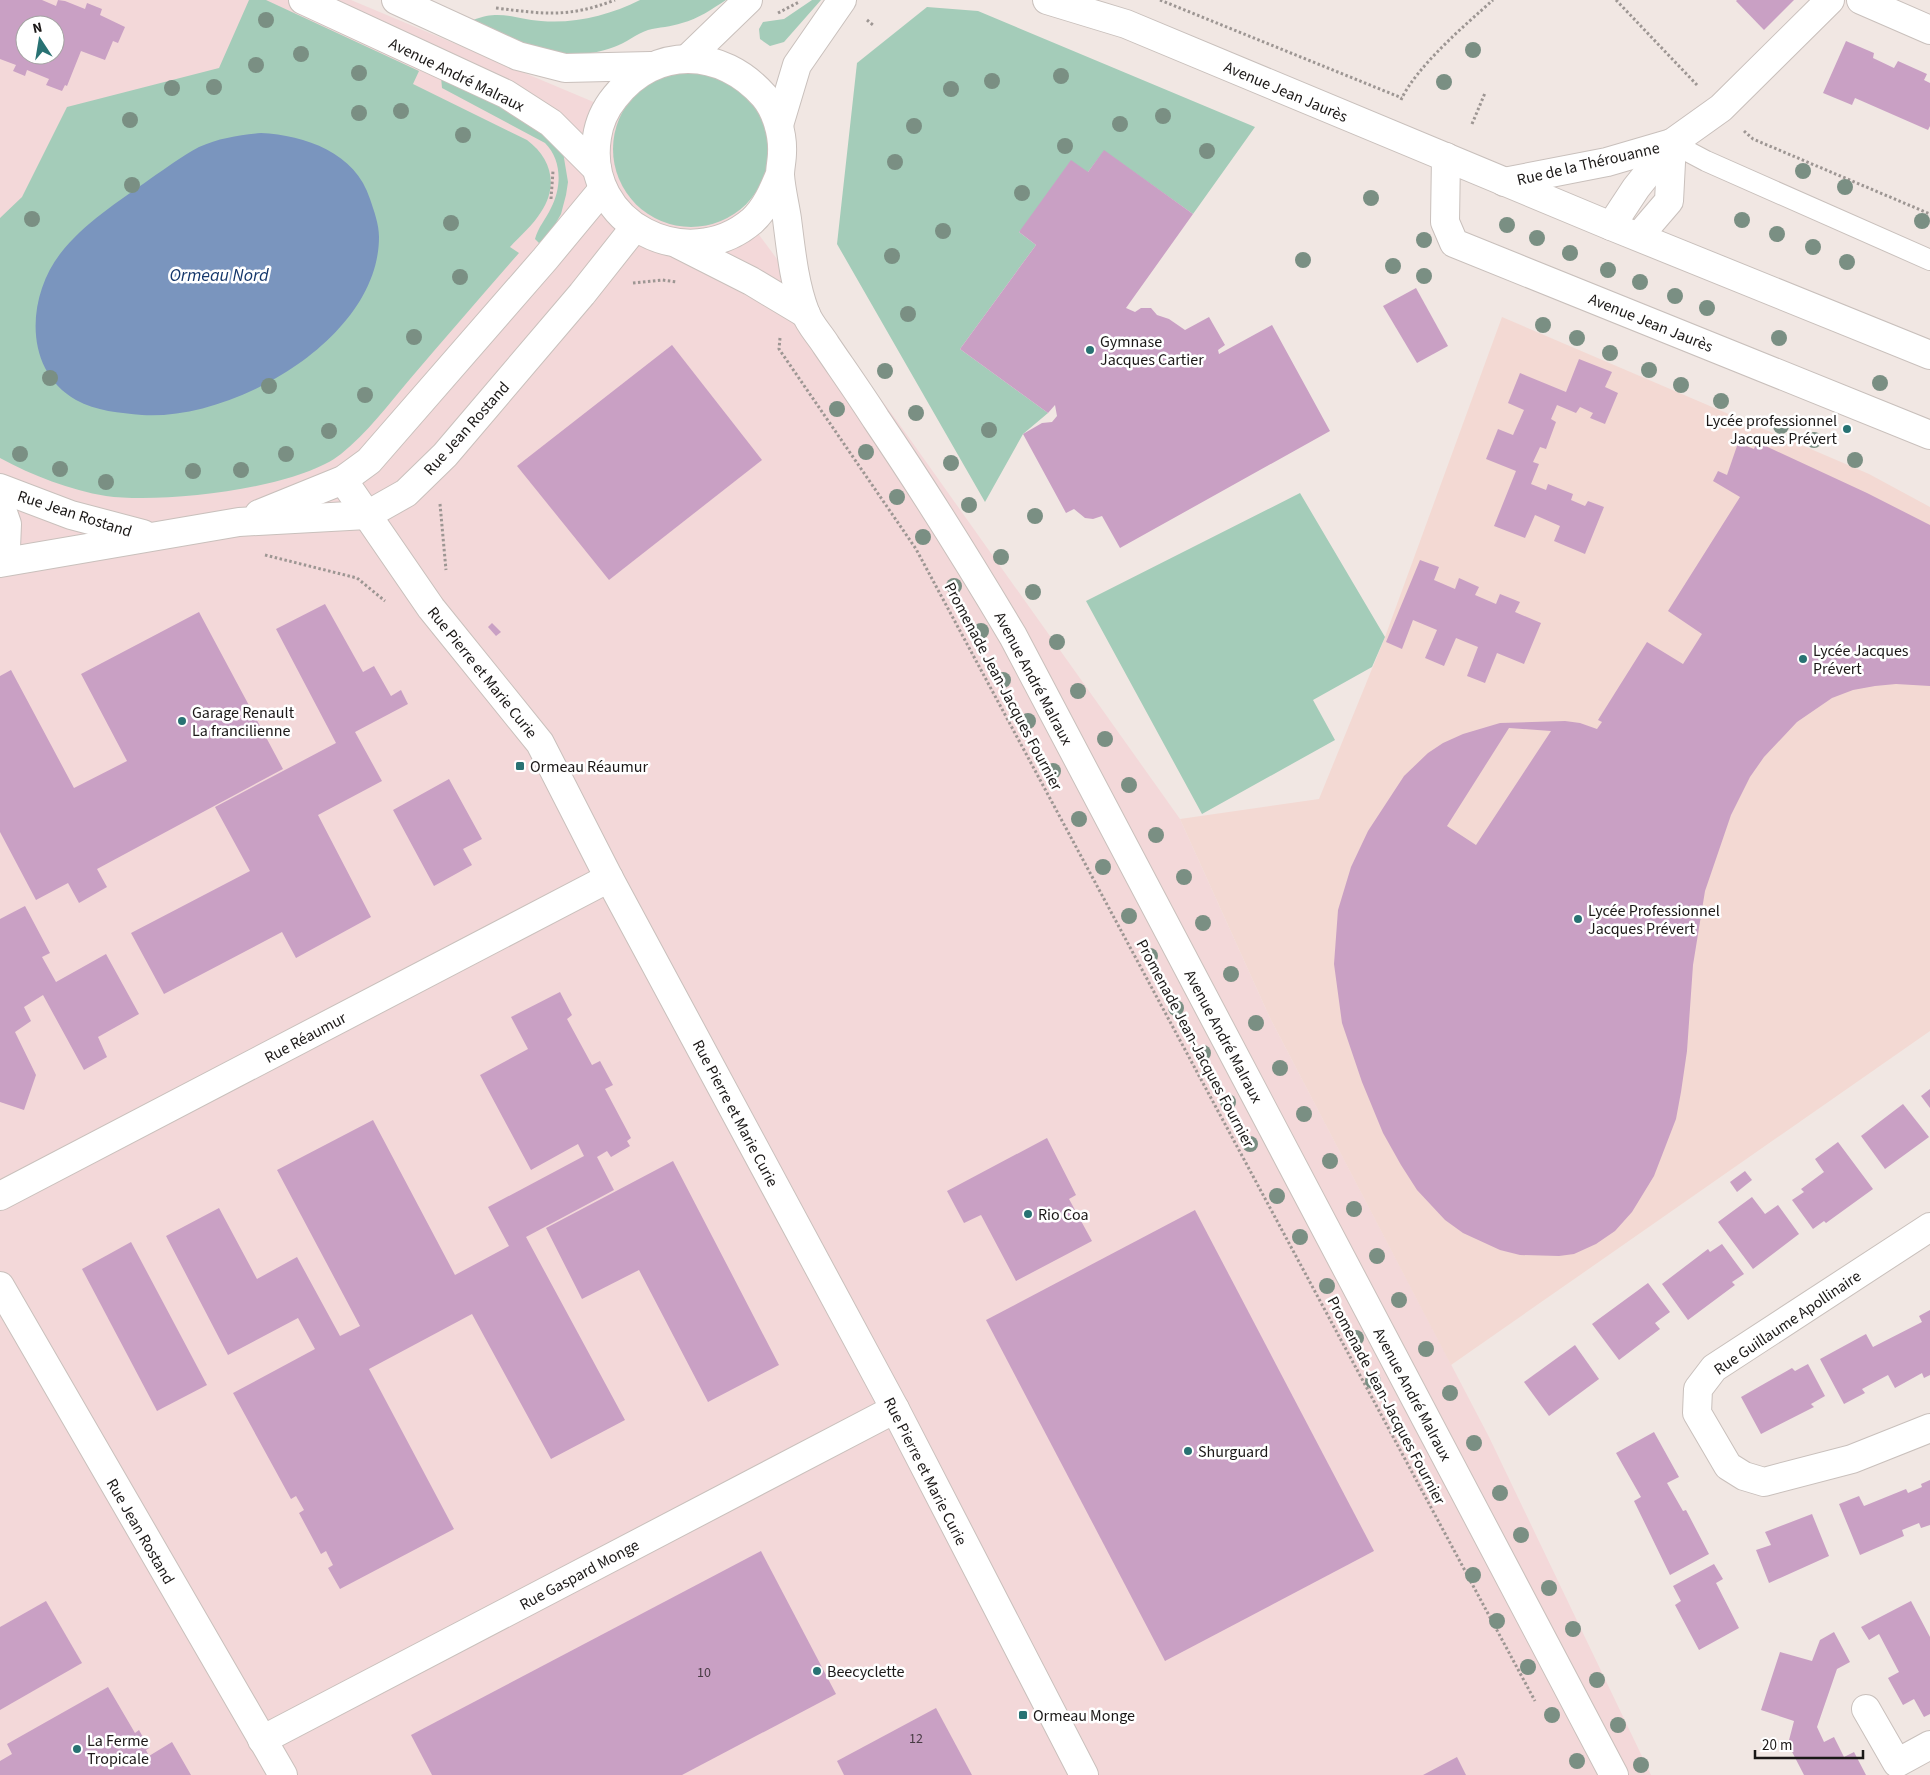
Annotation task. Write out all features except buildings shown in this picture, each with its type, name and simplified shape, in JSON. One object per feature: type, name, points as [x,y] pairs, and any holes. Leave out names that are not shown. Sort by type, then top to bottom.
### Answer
[{"type":"street","name":"Avenue André Malraux","points":[[303,0],[506,94],[551,123],[600,179],[616,210],[635,227],[654,238],[676,244]]},
{"type":"street","points":[[396,0],[518,56],[565,68],[653,66],[688,58],[718,63],[745,76],[766,98],[779,125],[783,149],[780,174],[792,260],[806,314]]},
{"type":"street","points":[[688,58],[748,0]]},
{"type":"street","points":[[779,125],[797,65],[842,0]]},
{"type":"street","name":"Avenue Jean Jaurès","points":[[1047,0],[1126,24],[1504,182],[1930,355]]},
{"type":"street","name":"Avenue Jean Jaurès","points":[[1105,0],[1126,24]]},
{"type":"street","name":"Rue de la Thérouanne","points":[[1611,226],[1636,188],[1672,143],[1721,108],[1830,0]]},
{"type":"street","points":[[1861,0],[1930,30]]},
{"type":"street","points":[[600,179],[597,137],[607,108],[626,82],[653,66]]},
{"type":"street","name":"Rue de la Thérouanne","points":[[1504,182],[1607,162],[1672,143]]},
{"type":"street","name":"Rue de la Thérouanne","points":[[1639,236],[1669,201],[1672,143]]},
{"type":"street","name":"Avenue Jean Jaurès","points":[[1446,157],[1446,222],[1454,243],[1930,435]]},
{"type":"street","points":[[676,244],[704,244],[730,236],[753,220],[770,199],[780,174]]},
{"type":"street","name":"Rue Jean Rostand","points":[[239,522],[344,480],[369,461],[545,259],[600,179]]},
{"type":"street","name":"Rue Jean Rostand","points":[[0,563],[239,522],[368,515],[406,494],[445,455],[582,294],[635,227]]},
{"type":"street","points":[[676,244],[751,281],[806,314]]},
{"type":"street","name":"Avenue André Malraux","points":[[806,314],[951,531],[1013,636],[1614,1775]]},
{"type":"street","name":"Rue Pierre et Marie Curie","points":[[344,480],[431,608],[540,743],[610,878],[895,1409],[1084,1775]]},
{"type":"street","name":"Rue Jean Rostand","points":[[0,488],[71,515],[151,537]]},
{"type":"street","name":"Rue Jean Rostand","points":[[0,504],[7,524],[6,548],[0,554]]},
{"type":"street","name":"Rue Réaumur","points":[[0,1196],[610,878]]},
{"type":"street","name":"Rue Guillaume Apollinaire","points":[[1930,1227],[1714,1368],[1698,1389],[1698,1413],[1728,1466],[1744,1476],[1764,1482],[1852,1459],[1930,1428]]},
{"type":"street","name":"Rue Jean Rostand","points":[[0,1286],[283,1775]]},
{"type":"street","name":"Rue Gaspard Monge","points":[[262,1740],[895,1409]]},
{"type":"street","points":[[1866,1709],[1897,1769],[1930,1745]]},
{"type":"lane","points":[[1672,143],[1930,260]]},
{"type":"path","points":[[494,8],[548,15],[588,11],[615,0]]},
{"type":"path","points":[[775,14],[785,11],[802,0]]},
{"type":"path","points":[[1160,0],[1402,98]]},
{"type":"path","points":[[1388,133],[1408,86],[1493,0]]},
{"type":"path","points":[[1616,0],[1753,139],[1930,214]]},
{"type":"path","points":[[1472,124],[1485,93]]},
{"type":"path","points":[[550,202],[553,184],[552,169]]},
{"type":"path","points":[[625,286],[633,283],[662,280],[681,282]]},
{"type":"path","name":"Promenade Jean-Jacques Fournier","points":[[781,335],[779,349],[916,549],[1537,1705]]},
{"type":"shaded area","points":[[0,0],[351,0],[691,143],[897,421],[1180,819],[1270,1018],[1489,1437],[1651,1775],[0,1775]]},
{"type":"shaded area","name":"Lycée Professionnel Jacques Prévert","points":[[1502,317],[1869,474],[1930,507],[1930,1031],[1451,1365],[1270,1018],[1180,819],[1319,799],[1385,637]]},
{"type":"green space","points":[[249,0],[266,0],[419,71],[413,84],[527,140],[542,155],[550,173],[550,192],[547,202],[538,217],[510,247],[519,253],[369,428],[341,454],[321,466],[262,485],[228,491],[160,498],[106,496],[65,486],[25,471],[0,458],[0,218],[22,197],[67,107],[219,68]]},
{"type":"green space","points":[[640,0],[726,0],[694,19],[648,30],[614,47],[577,54],[541,50],[506,37],[473,20],[499,15],[554,22],[579,20],[617,10]]},
{"type":"green space","points":[[812,0],[821,0],[784,42],[770,46],[760,39],[759,29],[763,22],[784,19]]},
{"type":"green space","points":[[927,7],[978,11],[1255,127],[1193,214],[1104,151],[1088,172],[1019,232],[1036,245],[960,349],[1048,413],[1023,434],[985,502],[837,244],[857,63]]},
{"type":"green space","points":[[683,71],[699,71],[714,74],[728,80],[751,99],[760,112],[766,126],[769,149],[768,164],[760,186],[741,209],[728,218],[714,224],[699,227],[683,227],[668,224],[654,218],[631,199],[622,186],[616,172],[613,157],[613,141],[616,126],[622,112],[641,89],[654,80],[668,74]]},
{"type":"green space","points":[[441,77],[536,123],[563,152],[568,182],[561,214],[552,230],[539,243],[535,239],[536,235],[555,200],[557,191],[559,174],[555,157],[551,150],[545,143],[442,88]]},
{"type":"green space","points":[[1300,493],[1385,637],[1372,667],[1313,700],[1335,740],[1202,814],[1086,601]]},
{"type":"water","name":"Ormeau Nord","points":[[261,133],[295,138],[327,150],[341,158],[363,183],[375,213],[379,237],[373,274],[355,309],[328,340],[295,366],[257,388],[217,404],[178,413],[142,415],[100,409],[76,400],[59,387],[46,371],[39,352],[36,332],[37,311],[41,291],[49,271],[60,254],[80,232],[102,213],[186,154],[214,141]]},
{"type":"place","name":"Gymnase Jacques Cartier","points":[[1090,350]]},
{"type":"place","name":"Lycée professionnel Jacques Prévert","points":[[1847,429]]},
{"type":"place","name":"Lycée Jacques Prévert","points":[[1803,659]]},
{"type":"place","name":"Garage Renault La francilienne","points":[[182,721]]},
{"type":"place","name":"Ormeau Réaumur","points":[[520,766]]},
{"type":"place","name":"Lycée Professionnel Jacques Prévert","points":[[1578,919]]},
{"type":"place","name":"Rio Coa","points":[[1028,1214]]},
{"type":"place","name":"Shurguard","points":[[1188,1451]]},
{"type":"place","name":"Beecyclette","points":[[817,1671]]},
{"type":"place","name":"Ormeau Monge","points":[[1023,1715]]},
{"type":"place","name":"La Ferme Tropicale","points":[[77,1749]]}]
